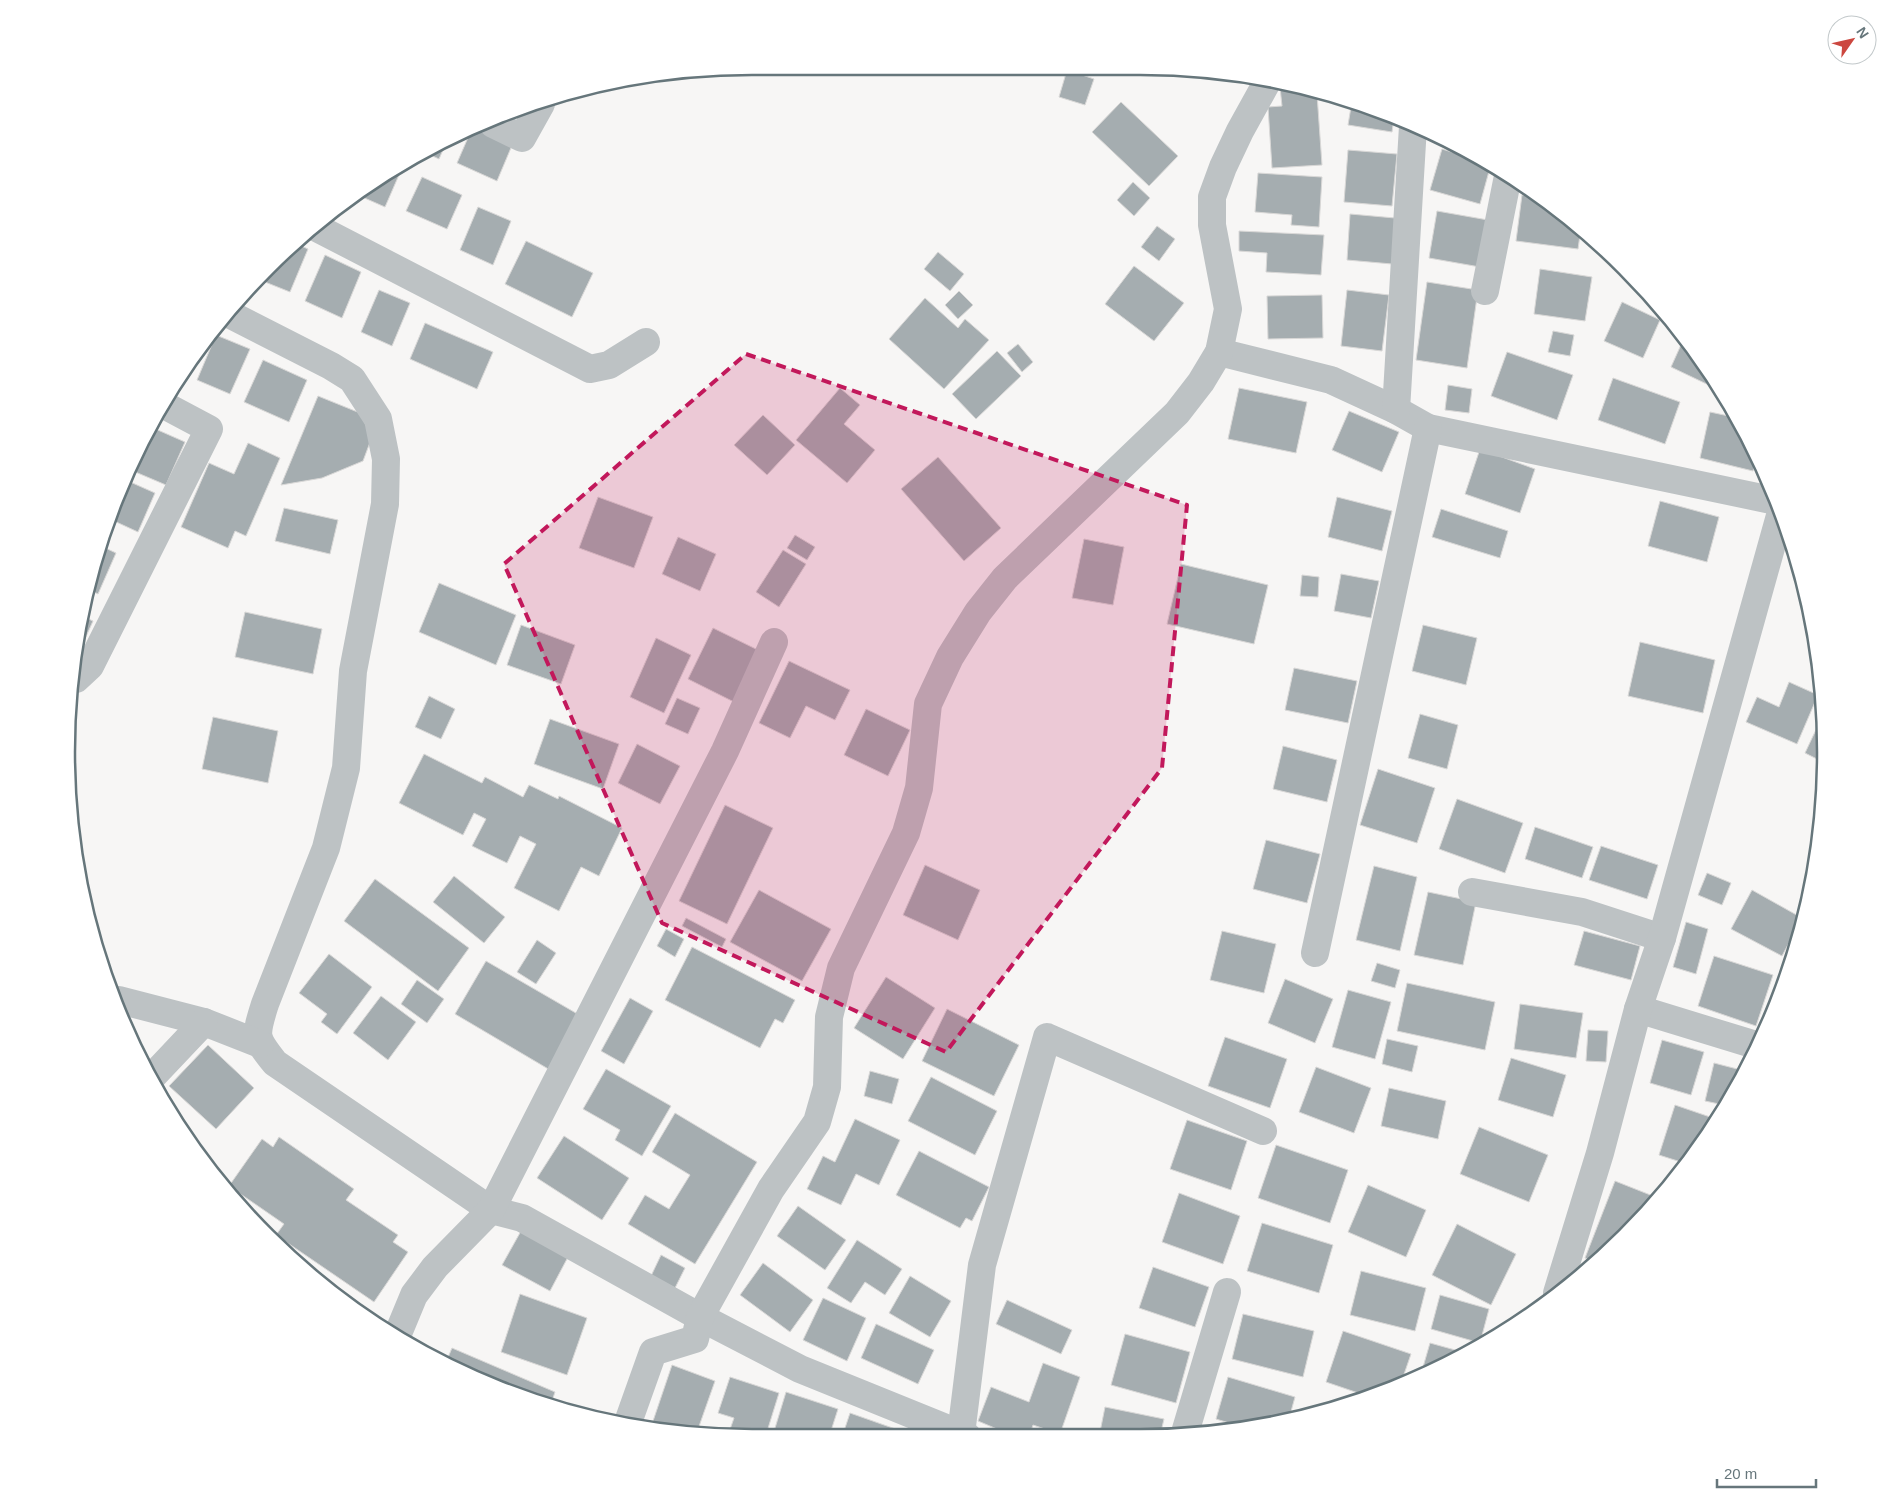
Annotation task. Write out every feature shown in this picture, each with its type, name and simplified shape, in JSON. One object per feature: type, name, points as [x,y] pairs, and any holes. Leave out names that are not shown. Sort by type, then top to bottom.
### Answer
[{"type":"street","points":[[630,1418],[653,1352],[695,1339],[700,1317],[771,1189],[817,1122],[828,1087],[829,1017],[842,968],[906,833],[919,788],[928,704],[950,657],[978,612],[1005,578],[1177,413],[1201,382],[1219,352],[1228,309],[1212,225],[1212,196],[1240,131],[1264,87]]},
{"type":"street","points":[[496,126],[522,138],[538,110]]},
{"type":"street","points":[[1396,410],[1417,135]]},
{"type":"street","points":[[1485,291],[1507,183]]},
{"type":"street","points":[[322,230],[590,369],[608,365],[646,342]]},
{"type":"street","points":[[234,317],[331,366],[352,379],[378,419],[386,459],[386,504],[353,671],[346,768],[326,848],[265,1004],[258,1029],[260,1044]]},
{"type":"street","points":[[1219,352],[1331,380],[1396,410],[1428,428],[1767,499]]},
{"type":"street","points":[[80,676],[90,666],[209,429],[169,408]]},
{"type":"street","points":[[1315,953],[1428,428]]},
{"type":"street","points":[[1560,1282],[1600,1154],[1638,1009],[1662,938],[1777,523]]},
{"type":"street","points":[[400,1330],[414,1295],[435,1267],[491,1210],[720,760],[774,642]]},
{"type":"street","points":[[1472,892],[1582,912],[1662,938]]},
{"type":"street","points":[[123,1001],[204,1022],[260,1044],[275,1063],[491,1210],[522,1218],[700,1317],[915,1428]]},
{"type":"street","points":[[1638,1009],[1750,1044]]},
{"type":"street","points":[[156,1072],[204,1022]]},
{"type":"street","points":[[965,1429],[982,1265],[1047,1036],[1263,1131]]},
{"type":"street","points":[[1186,1428],[1227,1292]]},
{"type":"highlighted area","points":[[746,354],[1187,505],[1162,768],[946,1052],[662,923],[504,564]]},
{"type":"building","points":[[1066,75],[1082,75],[1094,79],[1085,105],[1059,97]]},
{"type":"building","points":[[1280,90],[1317,99],[1322,165],[1272,168],[1268,107],[1282,106]]},
{"type":"building","points":[[1121,102],[1178,156],[1149,186],[1092,132]]},
{"type":"building","points":[[1351,109],[1393,125],[1392,132],[1348,125]]},
{"type":"building","points":[[484,131],[513,143],[497,181],[457,163],[468,138]]},
{"type":"building","points":[[1442,149],[1453,152],[1489,172],[1480,204],[1430,190]]},
{"type":"building","points":[[443,150],[439,159],[432,156]]},
{"type":"building","points":[[1348,150],[1397,154],[1392,206],[1344,202]]},
{"type":"building","points":[[1258,173],[1322,177],[1319,227],[1291,225],[1292,215],[1255,212]]},
{"type":"building","points":[[399,175],[385,207],[364,198]]},
{"type":"building","points":[[422,177],[462,195],[447,229],[406,211]]},
{"type":"building","points":[[1133,182],[1150,198],[1134,216],[1117,200]]},
{"type":"building","points":[[1522,195],[1552,215],[1580,238],[1578,249],[1516,241]]},
{"type":"building","points":[[478,207],[511,221],[493,265],[460,250]]},
{"type":"building","points":[[1437,211],[1488,220],[1480,267],[1429,258]]},
{"type":"building","points":[[1350,214],[1395,218],[1392,264],[1347,260]]},
{"type":"building","points":[[1157,226],[1175,239],[1159,261],[1141,247]]},
{"type":"building","points":[[1239,231],[1324,235],[1321,275],[1266,272],[1267,253],[1239,251]]},
{"type":"building","points":[[526,241],[593,273],[572,317],[505,284]]},
{"type":"building","points":[[302,246],[308,249],[290,292],[265,282]]},
{"type":"building","points":[[938,252],[964,274],[950,291],[924,269]]},
{"type":"building","points":[[325,255],[361,272],[342,318],[305,301]]},
{"type":"building","points":[[1134,266],[1184,303],[1154,341],[1105,304]]},
{"type":"building","points":[[1540,269],[1592,277],[1585,321],[1534,314]]},
{"type":"building","points":[[1427,282],[1478,290],[1467,368],[1416,360]]},
{"type":"building","points":[[379,290],[410,303],[392,346],[361,332]]},
{"type":"building","points":[[1347,290],[1389,295],[1382,351],[1341,346]]},
{"type":"building","points":[[959,291],[973,305],[958,319],[945,305]]},
{"type":"building","points":[[1322,295],[1323,338],[1268,339],[1267,296]]},
{"type":"building","points":[[925,298],[958,328],[965,319],[989,340],[944,389],[889,339]]},
{"type":"building","points":[[1622,302],[1660,320],[1643,358],[1604,341]]},
{"type":"building","points":[[425,323],[493,352],[477,389],[410,359]]},
{"type":"building","points":[[1553,331],[1574,335],[1570,356],[1548,352]]},
{"type":"building","points":[[218,336],[250,349],[230,394],[197,380],[212,344]]},
{"type":"building","points":[[1018,344],[1033,362],[1022,372],[1007,353]]},
{"type":"building","points":[[1681,345],[1708,385],[1671,367]]},
{"type":"building","points":[[997,351],[1021,376],[976,419],[952,394]]},
{"type":"building","points":[[1507,352],[1573,375],[1557,420],[1491,396]]},
{"type":"building","points":[[263,360],[307,380],[289,422],[244,402]]},
{"type":"building","points":[[1613,378],[1680,402],[1665,444],[1598,420]]},
{"type":"building","points":[[1448,385],[1472,389],[1469,413],[1445,410]]},
{"type":"building","points":[[840,388],[860,405],[844,424],[875,450],[847,483],[796,440]]},
{"type":"building","points":[[1239,388],[1307,402],[1296,453],[1228,439]]},
{"type":"building","points":[[318,396],[360,413],[372,437],[363,461],[322,478],[281,485]]},
{"type":"building","points":[[1349,411],[1399,432],[1382,472],[1332,450]]},
{"type":"building","points":[[1710,412],[1727,416],[1754,468],[1753,471],[1700,458]]},
{"type":"building","points":[[763,415],[795,445],[767,475],[734,445]]},
{"type":"building","points":[[157,430],[185,442],[166,485],[136,472]]},
{"type":"building","points":[[248,443],[280,458],[246,536],[235,531],[228,548],[181,527],[209,463],[234,474]]},
{"type":"building","points":[[1480,449],[1535,469],[1520,513],[1465,494]]},
{"type":"building","points":[[938,457],[1001,528],[964,561],[901,489]]},
{"type":"building","points":[[132,483],[155,493],[138,532],[116,522]]},
{"type":"building","points":[[598,497],[653,517],[634,568],[579,548]]},
{"type":"building","points":[[1337,497],[1392,511],[1382,551],[1328,537]]},
{"type":"building","points":[[1660,501],[1719,517],[1707,562],[1648,546]]},
{"type":"building","points":[[284,508],[338,520],[330,554],[275,541]]},
{"type":"building","points":[[1441,509],[1508,531],[1500,558],[1432,537]]},
{"type":"building","points":[[795,535],[815,547],[807,560],[787,548]]},
{"type":"building","points":[[678,537],[716,554],[700,591],[662,574]]},
{"type":"building","points":[[1084,539],[1124,547],[1113,605],[1072,598]]},
{"type":"building","points":[[107,549],[116,553],[98,594],[94,592]]},
{"type":"building","points":[[783,550],[806,564],[779,607],[756,592]]},
{"type":"building","points":[[1181,564],[1268,585],[1254,644],[1167,624]]},
{"type":"building","points":[[1341,574],[1379,581],[1371,618],[1334,611]]},
{"type":"building","points":[[1302,575],[1319,577],[1318,597],[1300,596]]},
{"type":"building","points":[[439,583],[516,615],[496,665],[419,632]]},
{"type":"building","points":[[245,612],[322,629],[313,674],[235,657]]},
{"type":"building","points":[[88,619],[93,621],[85,639]]},
{"type":"building","points":[[521,625],[575,645],[561,684],[507,665]]},
{"type":"building","points":[[1423,625],[1477,638],[1466,685],[1412,671]]},
{"type":"building","points":[[713,628],[762,652],[736,703],[688,679]]},
{"type":"building","points":[[656,638],[691,655],[664,713],[630,697]]},
{"type":"building","points":[[1640,642],[1715,660],[1703,713],[1628,696]]},
{"type":"building","points":[[789,661],[850,690],[835,720],[806,706],[790,738],[759,723]]},
{"type":"building","points":[[1294,668],[1357,681],[1348,723],[1285,710]]},
{"type":"building","points":[[1789,682],[1814,693],[1815,701],[1797,744],[1746,722],[1757,697],[1779,707]]},
{"type":"building","points":[[429,696],[455,709],[441,739],[415,727]]},
{"type":"building","points":[[677,698],[700,708],[688,734],[665,724]]},
{"type":"building","points":[[866,709],[910,730],[888,776],[844,755]]},
{"type":"building","points":[[1420,714],[1458,725],[1447,769],[1408,758]]},
{"type":"building","points":[[213,717],[278,731],[268,783],[202,769]]},
{"type":"building","points":[[550,719],[619,744],[603,789],[534,764]]},
{"type":"building","points":[[1816,729],[1817,759],[1805,753]]},
{"type":"building","points":[[637,744],[680,766],[660,804],[618,783]]},
{"type":"building","points":[[1283,746],[1337,760],[1327,802],[1273,789]]},
{"type":"building","points":[[424,754],[482,783],[485,777],[523,797],[529,785],[558,799],[559,796],[622,828],[599,876],[581,867],[559,911],[514,888],[536,844],[520,836],[507,863],[472,846],[486,819],[474,813],[463,835],[399,803]]},
{"type":"building","points":[[1378,769],[1435,788],[1417,843],[1360,825]]},
{"type":"building","points":[[1457,799],[1523,823],[1505,873],[1439,849]]},
{"type":"building","points":[[725,805],[773,828],[727,924],[679,901]]},
{"type":"building","points":[[1535,827],[1593,847],[1582,878],[1525,859]]},
{"type":"building","points":[[1266,840],[1320,854],[1307,903],[1253,889]]},
{"type":"building","points":[[1601,846],[1658,865],[1647,899],[1589,880]]},
{"type":"building","points":[[925,865],[980,890],[958,940],[903,915]]},
{"type":"building","points":[[1374,866],[1417,877],[1400,951],[1356,940]]},
{"type":"building","points":[[1707,873],[1731,883],[1722,905],[1698,895]]},
{"type":"building","points":[[454,876],[505,917],[484,943],[433,902]]},
{"type":"building","points":[[375,879],[469,948],[438,991],[344,921]]},
{"type":"building","points":[[759,890],[831,929],[802,981],[730,942]]},
{"type":"building","points":[[1752,890],[1797,915],[1790,942],[1782,956],[1731,929]]},
{"type":"building","points":[[1428,892],[1476,902],[1463,965],[1414,955]]},
{"type":"building","points":[[686,918],[726,939],[722,947],[682,926]]},
{"type":"building","points":[[1686,922],[1708,929],[1696,974],[1673,967]]},
{"type":"building","points":[[666,929],[684,939],[675,957],[657,946]]},
{"type":"building","points":[[1222,931],[1276,944],[1264,993],[1210,980]]},
{"type":"building","points":[[1584,931],[1640,946],[1631,980],[1574,965]]},
{"type":"building","points":[[537,940],[556,953],[536,984],[517,972]]},
{"type":"building","points":[[692,947],[795,1000],[783,1023],[775,1019],[760,1048],[665,1000]]},
{"type":"building","points":[[329,954],[372,987],[337,1034],[321,1022],[327,1014],[299,993]]},
{"type":"building","points":[[1714,956],[1773,975],[1756,1026],[1698,1006]]},
{"type":"building","points":[[486,961],[581,1016],[550,1070],[455,1014]]},
{"type":"building","points":[[1377,963],[1400,970],[1395,988],[1371,981]]},
{"type":"building","points":[[886,977],[935,1008],[903,1059],[854,1028]]},
{"type":"building","points":[[1285,979],[1333,999],[1315,1043],[1268,1023]]},
{"type":"building","points":[[417,980],[444,999],[427,1023],[401,1004]]},
{"type":"building","points":[[1407,983],[1495,1002],[1485,1050],[1397,1031]]},
{"type":"building","points":[[1348,990],[1391,1002],[1375,1059],[1332,1047]]},
{"type":"building","points":[[381,996],[416,1022],[388,1060],[353,1033]]},
{"type":"building","points":[[630,998],[653,1011],[624,1064],[601,1051]]},
{"type":"building","points":[[1520,1004],[1583,1013],[1576,1058],[1514,1049]]},
{"type":"building","points":[[947,1009],[1019,1045],[994,1096],[922,1061]]},
{"type":"building","points":[[1588,1030],[1608,1031],[1606,1062],[1586,1061]]},
{"type":"building","points":[[1225,1037],[1287,1059],[1270,1108],[1208,1086]]},
{"type":"building","points":[[1387,1039],[1418,1046],[1412,1072],[1382,1064]]},
{"type":"building","points":[[1662,1040],[1704,1052],[1691,1095],[1650,1083]]},
{"type":"building","points":[[208,1045],[254,1088],[216,1129],[169,1086]]},
{"type":"building","points":[[1511,1058],[1566,1075],[1553,1117],[1498,1100]]},
{"type":"building","points":[[1714,1063],[1737,1069],[1718,1104],[1705,1101]]},
{"type":"building","points":[[1316,1067],[1371,1088],[1354,1133],[1299,1112]]},
{"type":"building","points":[[606,1069],[671,1106],[642,1156],[615,1140],[620,1130],[583,1109]]},
{"type":"building","points":[[870,1071],[899,1079],[892,1104],[864,1096]]},
{"type":"building","points":[[931,1077],[997,1111],[975,1155],[908,1121]]},
{"type":"building","points":[[1389,1088],[1446,1101],[1438,1139],[1381,1126]]},
{"type":"building","points":[[1675,1105],[1710,1117],[1679,1161],[1659,1155]]},
{"type":"building","points":[[675,1113],[757,1162],[695,1264],[628,1224],[645,1195],[669,1209],[690,1175],[652,1152]]},
{"type":"building","points":[[855,1119],[900,1140],[879,1185],[856,1174],[841,1205],[807,1189],[823,1156],[835,1162]]},
{"type":"building","points":[[1187,1120],[1247,1141],[1231,1190],[1170,1169]]},
{"type":"building","points":[[1479,1127],[1548,1155],[1529,1202],[1460,1174]]},
{"type":"building","points":[[564,1136],[629,1178],[602,1220],[537,1178]]},
{"type":"building","points":[[279,1137],[354,1189],[346,1200],[398,1235],[393,1242],[408,1252],[374,1302],[282,1239],[277,1234],[284,1224],[239,1193],[231,1183],[262,1139],[273,1147]]},
{"type":"building","points":[[1276,1145],[1348,1170],[1330,1223],[1258,1198]]},
{"type":"building","points":[[919,1151],[989,1187],[972,1221],[966,1218],[960,1228],[896,1195]]},
{"type":"building","points":[[1615,1181],[1651,1195],[1619,1231],[1588,1259],[1585,1258]]},
{"type":"building","points":[[1368,1185],[1426,1210],[1406,1257],[1348,1232]]},
{"type":"building","points":[[1179,1193],[1240,1216],[1223,1264],[1162,1242]]},
{"type":"building","points":[[798,1206],[846,1240],[825,1270],[777,1236]]},
{"type":"building","points":[[1262,1223],[1333,1245],[1319,1293],[1247,1271]]},
{"type":"building","points":[[1457,1224],[1516,1254],[1491,1305],[1432,1275]]},
{"type":"building","points":[[521,1231],[568,1257],[550,1291],[502,1265]]},
{"type":"building","points":[[857,1240],[902,1269],[885,1295],[865,1282],[851,1303],[827,1288]]},
{"type":"building","points":[[661,1255],[685,1268],[675,1288],[651,1276]]},
{"type":"building","points":[[763,1263],[813,1300],[790,1332],[740,1295]]},
{"type":"building","points":[[1153,1267],[1209,1287],[1195,1327],[1139,1308]]},
{"type":"building","points":[[1361,1271],[1426,1288],[1415,1331],[1350,1315]]},
{"type":"building","points":[[910,1276],[951,1301],[930,1337],[889,1313]]},
{"type":"building","points":[[520,1294],[587,1318],[567,1375],[501,1352]]},
{"type":"building","points":[[1440,1295],[1489,1309],[1482,1336],[1473,1341],[1431,1329]]},
{"type":"building","points":[[823,1298],[866,1318],[847,1361],[803,1340]]},
{"type":"building","points":[[1007,1300],[1072,1330],[1061,1354],[996,1324]]},
{"type":"building","points":[[1243,1314],[1314,1331],[1303,1377],[1232,1359]]},
{"type":"building","points":[[876,1324],[934,1350],[918,1384],[861,1358]]},
{"type":"building","points":[[1343,1331],[1411,1354],[1404,1375],[1358,1393],[1326,1382]]},
{"type":"building","points":[[1125,1334],[1190,1352],[1176,1403],[1111,1385]]},
{"type":"building","points":[[1430,1343],[1456,1350],[1439,1359],[1423,1366]]},
{"type":"building","points":[[452,1348],[555,1392],[553,1399],[493,1377],[448,1357]]},
{"type":"building","points":[[1043,1363],[1080,1377],[1062,1429],[1045,1429],[1033,1425],[1032,1429],[997,1429],[978,1421],[991,1387],[1029,1402]]},
{"type":"building","points":[[672,1365],[715,1381],[699,1427],[653,1421]]},
{"type":"building","points":[[730,1377],[779,1393],[768,1429],[730,1429],[734,1418],[718,1413]]},
{"type":"building","points":[[1228,1377],[1295,1397],[1291,1412],[1229,1423],[1216,1419]]},
{"type":"building","points":[[786,1392],[838,1409],[832,1429],[775,1429]]},
{"type":"building","points":[[1105,1407],[1164,1419],[1162,1429],[1101,1429]]},
{"type":"building","points":[[850,1413],[895,1429],[845,1429]]}]
